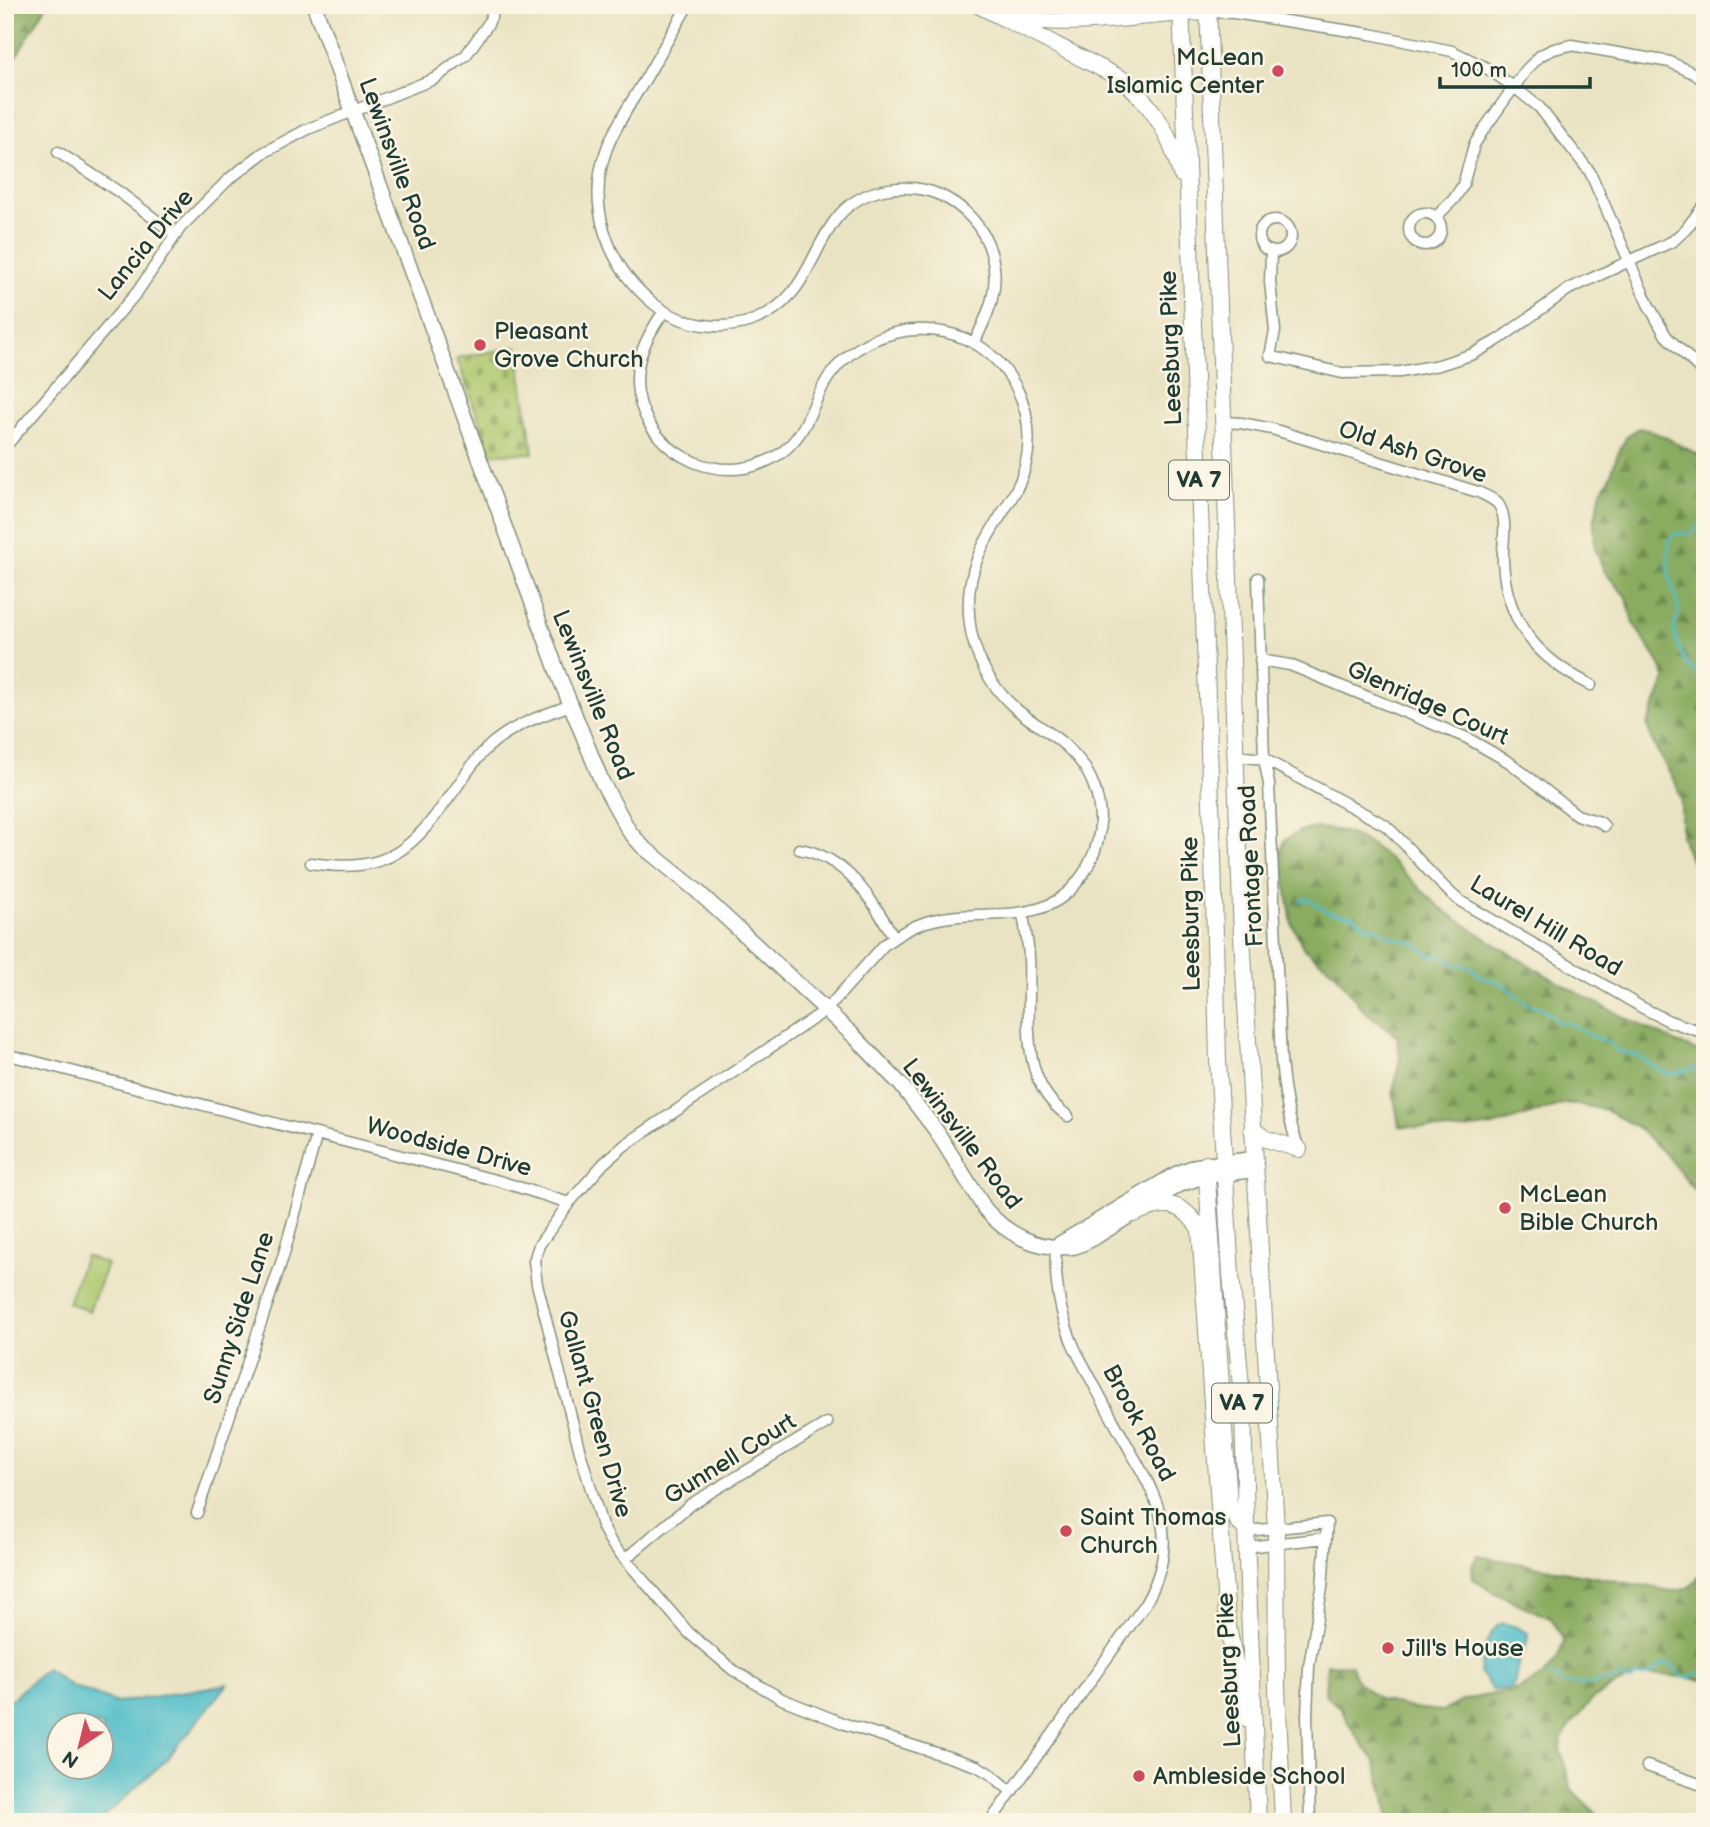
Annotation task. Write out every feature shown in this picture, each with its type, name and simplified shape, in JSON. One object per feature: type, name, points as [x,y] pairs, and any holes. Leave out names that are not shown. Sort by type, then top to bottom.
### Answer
[{"type":"highway","points":[[984,8],[1028,20],[1053,22],[1181,9],[1209,9]]},
{"type":"highway","points":[[984,8],[1112,72],[1140,94],[1156,114],[1173,147],[1180,172],[1189,232]]},
{"type":"highway","name":"Leesburg Pike","points":[[1181,9],[1213,856],[1218,1061],[1243,1409],[1258,1822]]},
{"type":"highway","name":"Leesburg Pike","points":[[1209,9],[1235,756],[1252,1129],[1276,1537],[1277,1687],[1283,1822]]},
{"type":"highway","points":[[1252,1129],[1266,1139],[1299,1149]]},
{"type":"highway","points":[[1207,1170],[1229,1503],[1247,1539]]},
{"type":"highway","points":[[1133,1213],[1162,1204],[1177,1207],[1191,1215],[1200,1229],[1227,1622],[1256,1775]]},
{"type":"main road","name":"Lewinsville Road","points":[[314,5],[571,705],[602,782],[629,831],[650,853],[695,889],[855,1037],[919,1107],[994,1219],[1022,1238],[1056,1246],[1076,1246],[1207,1170],[1254,1165]]},
{"type":"main road","name":"Lewinsville Road","points":[[1056,1246],[1096,1224],[1157,1184],[1196,1166],[1207,1170]]},
{"type":"street","name":"Lancia Drive","points":[[5,447],[137,292],[195,211],[221,187],[263,153],[308,129],[434,79],[451,68],[478,40],[496,5]]},
{"type":"street","points":[[688,5],[613,133],[603,162],[599,188],[601,218],[612,254],[631,283],[664,311],[694,323],[723,326],[754,320],[769,313],[804,280],[822,239],[840,214],[857,201],[878,191],[906,188],[936,194],[963,209],[974,220],[989,246],[995,290],[991,306],[974,343]]},
{"type":"street","points":[[1209,9],[1395,38],[1452,51],[1514,87],[1539,107],[1590,172],[1629,263],[1666,336],[1705,374]]},
{"type":"street","points":[[1436,217],[1454,200],[1463,185],[1474,145],[1514,87],[1541,55],[1554,48],[1571,45],[1670,62],[1705,82]]},
{"type":"street","points":[[58,152],[119,192],[176,235]]},
{"type":"street","points":[[1271,251],[1270,282],[1275,331],[1270,356],[1342,373],[1400,372],[1439,365],[1473,354],[1523,323],[1569,289],[1673,241],[1705,204]]},
{"type":"street","points":[[569,1203],[598,1169],[625,1145],[826,1010],[894,937],[912,927],[944,918],[1023,914],[1038,909],[1063,895],[1084,872],[1097,845],[1100,811],[1093,783],[1080,760],[1061,741],[1014,707],[1000,692],[987,673],[975,646],[969,612],[972,575],[985,540],[1019,484],[1027,461],[1029,444],[1025,411],[1016,387],[1002,366],[974,343],[957,336],[925,330],[893,333],[877,338],[849,355],[836,367],[818,394],[803,431],[781,453],[767,461],[741,469],[708,468],[680,456],[668,447],[657,436],[642,410],[637,379],[638,363],[648,335],[664,311]]},
{"type":"street","name":"Old Ash Grove","points":[[1223,422],[1241,422],[1272,429],[1478,492],[1494,500],[1503,515],[1504,574],[1518,622],[1547,659],[1591,685]]},
{"type":"street","name":"Frontage Road","points":[[1258,578],[1284,1097],[1299,1149]]},
{"type":"street","name":"Glenridge Court","points":[[1261,660],[1290,665],[1467,738],[1509,762],[1577,814],[1604,826]]},
{"type":"street","points":[[311,863],[362,866],[390,857],[404,849],[426,827],[472,765],[499,737],[531,719],[571,705]]},
{"type":"street","name":"Laurel Hill Road","points":[[1235,756],[1265,759],[1385,825],[1447,891],[1468,906],[1643,1009],[1705,1033]]},
{"type":"street","points":[[799,849],[823,856],[847,871],[868,896],[894,937]]},
{"type":"street","points":[[1023,914],[1029,957],[1027,1015],[1032,1056],[1042,1091],[1057,1109],[1068,1116]]},
{"type":"street","name":"Woodside Drive","points":[[5,1055],[499,1181],[569,1203]]},
{"type":"street","name":"Sunny Side Lane","points":[[197,1513],[283,1256],[317,1134]]},
{"type":"street","name":"Gallant Green Drive","points":[[569,1203],[535,1252],[535,1273],[597,1514],[612,1544],[689,1633],[755,1685],[809,1711],[977,1766],[1012,1790]]},
{"type":"street","name":"Brook Road","points":[[989,1822],[1144,1606],[1153,1591],[1163,1558],[1164,1539],[1156,1498],[1090,1377],[1066,1326],[1055,1281],[1056,1246]]},
{"type":"street","name":"Gunnell Court","points":[[625,1559],[691,1504],[828,1423]]},
{"type":"street","points":[[1247,1539],[1276,1537],[1327,1523],[1322,1588],[1309,1667],[1307,1716],[1310,1822]]},
{"type":"street","points":[[1247,1539],[1325,1538]]},
{"type":"street","points":[[1647,1766],[1705,1786]]},
{"type":"green space","points":[[5,5],[47,5],[5,75]]},
{"type":"green space","points":[[517,347],[533,453],[491,454],[457,358]]},
{"type":"green space","points":[[1639,428],[1664,437],[1705,458],[1705,878],[1689,857],[1681,836],[1681,799],[1647,725],[1666,679],[1658,661],[1633,623],[1627,598],[1604,571],[1595,547],[1594,523],[1601,491],[1609,480],[1627,436]]},
{"type":"green space","points":[[1317,828],[1340,831],[1373,846],[1435,903],[1509,953],[1605,1007],[1705,1055],[1705,1204],[1666,1154],[1637,1127],[1604,1109],[1566,1103],[1493,1126],[1458,1131],[1399,1126],[1393,1091],[1400,1058],[1397,1036],[1362,1009],[1335,972],[1304,949],[1292,924],[1281,852],[1285,840],[1300,831]]},
{"type":"green space","points":[[85,1256],[107,1264],[89,1311],[68,1303]]},
{"type":"green space","points":[[1478,1556],[1672,1591],[1693,1584],[1705,1564],[1705,1680],[1665,1675],[1638,1676],[1593,1699],[1562,1738],[1561,1750],[1571,1789],[1602,1822],[1540,1822],[1531,1817],[1512,1816],[1492,1822],[1389,1822],[1375,1761],[1340,1708],[1325,1694],[1327,1664],[1351,1665],[1357,1682],[1380,1700],[1411,1708],[1442,1711],[1464,1700],[1518,1689],[1543,1676],[1557,1659],[1564,1641],[1552,1619],[1491,1591],[1473,1579],[1472,1565]]},
{"type":"water","points":[[1502,1623],[1528,1633],[1528,1638],[1519,1660],[1514,1685],[1507,1689],[1492,1690],[1480,1673],[1483,1652],[1492,1632]]},
{"type":"water","points":[[46,1668],[71,1686],[117,1703],[228,1684],[166,1760],[98,1822],[5,1822],[5,1705]]},
{"type":"waterway","points":[[5,29],[17,5]]},
{"type":"waterway","points":[[1705,515],[1695,531],[1677,533],[1669,540],[1668,569],[1679,610],[1674,627],[1675,637],[1685,662],[1705,683]]},
{"type":"waterway","points":[[1300,900],[1308,899],[1328,912],[1354,916],[1365,926],[1412,942],[1431,956],[1442,956],[1452,963],[1470,967],[1484,979],[1498,981],[1528,1004],[1543,1008],[1559,1022],[1572,1024],[1591,1036],[1609,1042],[1617,1051],[1637,1055],[1670,1075],[1695,1068],[1705,1071]]},
{"type":"waterway","points":[[1545,1676],[1556,1676],[1562,1684],[1595,1684],[1599,1681],[1615,1681],[1619,1676],[1629,1682],[1635,1676],[1651,1674],[1663,1663],[1672,1665],[1682,1677],[1688,1678],[1705,1670]]},
{"type":"place","name":"McLean Islamic Center","points":[[1278,71]]},
{"type":"place","name":"Pleasant Grove Church","points":[[480,345]]},
{"type":"place","name":"McLean Bible Church","points":[[1505,1208]]},
{"type":"place","name":"Saint Thomas Church","points":[[1066,1531]]},
{"type":"place","name":"Jill's House","points":[[1388,1648]]},
{"type":"place","name":"Ambleside School","points":[[1139,1776]]}]
